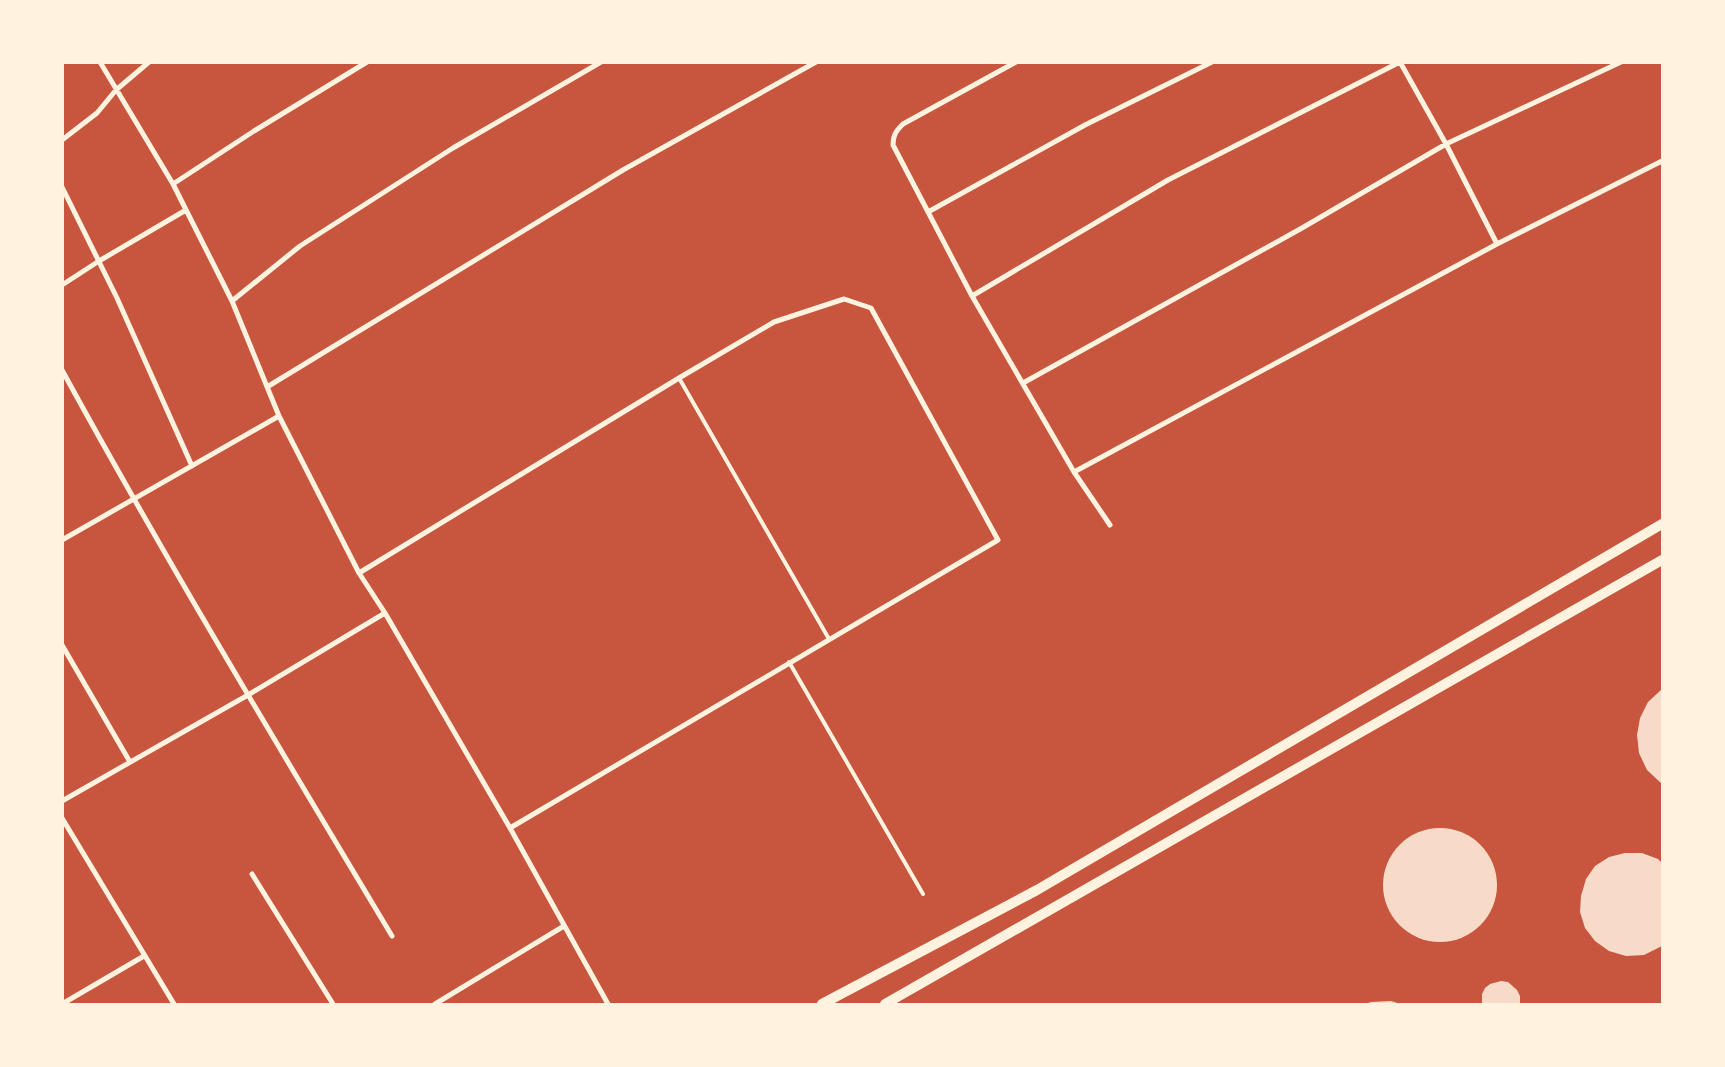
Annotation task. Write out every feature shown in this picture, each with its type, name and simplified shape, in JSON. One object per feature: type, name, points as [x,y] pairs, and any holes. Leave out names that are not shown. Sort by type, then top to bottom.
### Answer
[{"type":"main road","points":[[822,1004],[1037,890],[1662,524]]},
{"type":"main road","points":[[885,1004],[1662,560]]},
{"type":"street","points":[[100,62],[173,184],[232,301],[279,416],[359,573],[385,613],[510,828],[607,1004]]},
{"type":"street","points":[[62,140],[97,113],[116,90],[149,62]]},
{"type":"street","points":[[173,184],[367,62]]},
{"type":"street","points":[[232,301],[300,246],[453,148],[602,62]]},
{"type":"street","points":[[267,387],[623,170],[816,62]]},
{"type":"street","points":[[1016,62],[903,124],[896,131],[893,145],[972,296],[1074,472],[1110,525]]},
{"type":"street","points":[[928,212],[1085,125],[1212,62]]},
{"type":"street","points":[[972,296],[1168,180],[1400,62],[1446,144],[1497,244]]},
{"type":"street","points":[[1023,383],[1302,228],[1446,144],[1621,62]]},
{"type":"street","points":[[1074,472],[1497,244],[1662,162]]},
{"type":"street","points":[[62,187],[99,261],[192,466]]},
{"type":"street","points":[[62,285],[186,210]]},
{"type":"street","points":[[359,573],[774,322],[844,299],[871,308],[998,540],[510,828]]},
{"type":"street","points":[[62,370],[64,377],[248,695],[392,936]]},
{"type":"street","points":[[62,540],[279,416]]},
{"type":"street","points":[[62,801],[248,695],[385,613]]},
{"type":"street","points":[[62,645],[130,762]]},
{"type":"street","points":[[62,818],[174,1004]]},
{"type":"street","points":[[252,874],[333,1004]]},
{"type":"street","points":[[435,1004],[564,926]]},
{"type":"street","points":[[62,1004],[144,956]]},
{"type":"lane","points":[[679,378],[829,639]]},
{"type":"lane","points":[[789,662],[923,894]]},
{"type":"building","points":[[1662,689],[1662,784],[1647,770],[1639,753],[1637,735],[1640,718],[1648,702]]},
{"type":"building","points":[[1440,828],[1462,832],[1480,845],[1493,863],[1497,885],[1493,907],[1480,925],[1462,938],[1440,942],[1418,938],[1400,925],[1387,907],[1383,885],[1387,863],[1400,845],[1418,832]]},
{"type":"building","points":[[1625,853],[1642,853],[1658,859],[1662,863],[1662,946],[1644,955],[1626,956],[1609,951],[1595,941],[1585,928],[1580,912],[1581,896],[1586,879],[1595,866],[1609,857]]},
{"type":"building","points":[[1501,981],[1508,982],[1517,990],[1520,996],[1520,1004],[1482,1004],[1482,994],[1485,988],[1490,984]]},
{"type":"building","points":[[1391,1001],[1401,1004],[1365,1004],[1371,1002]]}]
